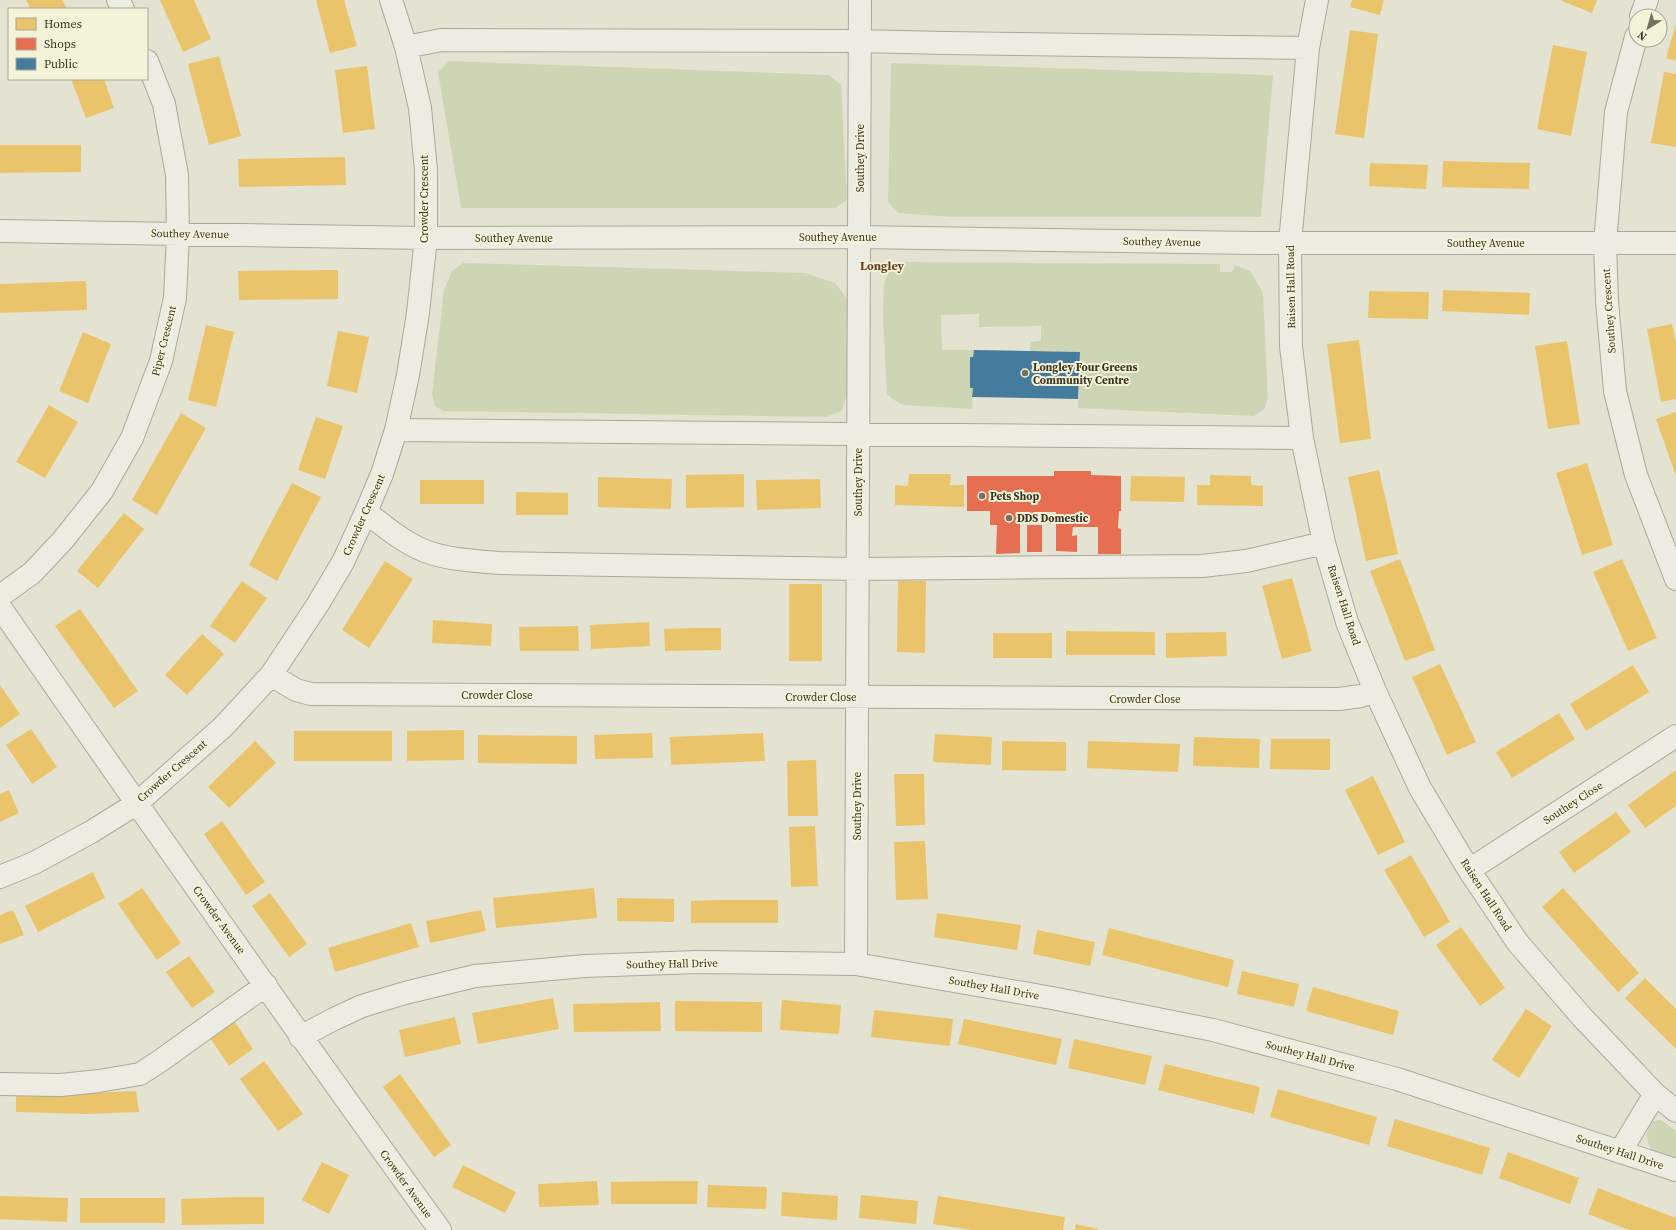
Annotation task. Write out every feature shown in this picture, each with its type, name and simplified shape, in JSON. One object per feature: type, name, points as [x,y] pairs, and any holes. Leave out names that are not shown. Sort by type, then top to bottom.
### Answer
[{"type":"street","name":"Crowder Crescent","points":[[0,877],[34,863],[91,832],[136,804],[223,727],[271,675],[318,604],[343,562],[366,512],[382,474],[396,430],[412,352],[418,313],[426,238],[426,170],[420,108],[406,47],[391,0]]},
{"type":"street","name":"Southey Drive","points":[[856,964],[860,0]]},
{"type":"street","name":"Raisen Hall Road","points":[[1317,0],[1308,48],[1290,243],[1291,346],[1302,438],[1324,543],[1348,622],[1375,691],[1420,788],[1469,870],[1518,943],[1582,1018],[1655,1094],[1676,1111]]},
{"type":"street","points":[[406,47],[441,40],[860,41],[945,44],[1308,48]]},
{"type":"street","name":"Southey Crescent","points":[[1633,48],[1616,112],[1605,242],[1607,301],[1616,391],[1636,475],[1676,579]]},
{"type":"street","name":"Piper Crescent","points":[[0,596],[32,573],[63,540],[102,491],[132,438],[161,361],[175,298],[178,234],[177,174],[164,104],[148,64]]},
{"type":"street","name":"Southey Avenue","points":[[0,232],[426,238],[859,237],[1290,243],[1676,243]]},
{"type":"street","points":[[396,430],[1302,438]]},
{"type":"street","points":[[366,512],[394,534],[425,551],[460,559],[508,563],[858,569],[1202,566],[1246,561],[1324,543]]},
{"type":"street","name":"Crowder Avenue","points":[[0,607],[136,804],[266,985],[300,1037],[440,1230]]},
{"type":"street","name":"Crowder Close","points":[[271,675],[296,690],[311,694],[857,698],[1339,699],[1361,696],[1375,691]]},
{"type":"street","name":"Southey Close","points":[[1469,870],[1676,736]]},
{"type":"street","name":"Southey Hall Drive","points":[[300,1037],[362,1006],[405,993],[476,976],[585,966],[698,962],[856,964],[1052,998],[1213,1030],[1396,1079],[1676,1170]]},
{"type":"street","points":[[0,1084],[61,1085],[99,1081],[140,1074],[266,985]]},
{"type":"street","points":[[1620,1152],[1655,1094]]},
{"type":"green space","points":[[449,61],[829,75],[841,85],[847,200],[835,208],[461,208],[438,72]]},
{"type":"green space","points":[[891,63],[1273,75],[1261,217],[953,217],[898,213],[888,202]]},
{"type":"green space","points":[[900,262],[1220,264],[1220,272],[1232,272],[1235,265],[1250,271],[1263,293],[1268,398],[1264,409],[1254,416],[1078,408],[1080,352],[1030,351],[1031,342],[1041,341],[1041,326],[979,327],[979,314],[941,315],[942,350],[974,350],[973,357],[970,358],[970,388],[973,388],[972,409],[903,405],[887,394],[883,321],[884,283],[889,272]]},
{"type":"green space","points":[[463,263],[805,273],[835,283],[848,300],[849,388],[842,411],[825,417],[443,411],[435,406],[432,394],[444,290],[452,271]]},
{"type":"green space","points":[[1661,1120],[1676,1131],[1676,1161],[1654,1154],[1649,1145],[1647,1138],[1648,1130],[1653,1121]]},
{"type":"building: Homes","points":[[26,0],[62,0],[66,8],[30,8]]},
{"type":"building: Homes","points":[[160,0],[194,0],[211,39],[183,52]]},
{"type":"building: Homes","points":[[316,0],[344,0],[357,46],[330,53]]},
{"type":"building: Homes","points":[[1352,0],[1384,0],[1380,15],[1350,7]]},
{"type":"building: Homes","points":[[1562,0],[1597,0],[1592,13]]},
{"type":"building: Homes","points":[[1676,24],[1676,61],[1666,58]]},
{"type":"building: Homes","points":[[1350,30],[1378,34],[1364,138],[1335,134]]},
{"type":"building: Homes","points":[[1553,45],[1587,52],[1571,136],[1537,129]]},
{"type":"building: Homes","points":[[219,56],[241,136],[209,145],[188,64]]},
{"type":"building: Homes","points":[[367,66],[375,129],[343,133],[335,70]]},
{"type":"building: Homes","points":[[1664,72],[1676,74],[1676,147],[1651,143]]},
{"type":"building: Homes","points":[[71,80],[104,80],[114,108],[86,118]]},
{"type":"building: Homes","points":[[0,145],[81,145],[81,172],[0,173]]},
{"type":"building: Homes","points":[[345,157],[346,185],[239,187],[238,159]]},
{"type":"building: Homes","points":[[1443,161],[1530,163],[1529,189],[1442,187]]},
{"type":"building: Homes","points":[[1370,163],[1428,165],[1426,189],[1369,186]]},
{"type":"building: Homes","points":[[338,270],[338,299],[239,300],[238,271]]},
{"type":"building: Homes","points":[[86,281],[87,310],[0,313],[0,284]]},
{"type":"building: Homes","points":[[1443,290],[1530,293],[1529,315],[1442,311]]},
{"type":"building: Homes","points":[[1369,291],[1429,292],[1428,319],[1368,318]]},
{"type":"building: Homes","points":[[1672,324],[1676,342],[1676,399],[1661,402],[1647,329]]},
{"type":"building: Homes","points":[[206,325],[234,332],[216,407],[188,400]]},
{"type":"building: Homes","points":[[338,331],[369,337],[357,393],[327,386]]},
{"type":"building: Homes","points":[[83,332],[111,344],[88,403],[59,391]]},
{"type":"building: Homes","points":[[1359,340],[1371,439],[1340,443],[1327,344]]},
{"type":"building: Homes","points":[[1567,341],[1580,424],[1548,429],[1535,346]]},
{"type":"building: Homes","points":[[49,405],[78,422],[45,478],[16,462]]},
{"type":"building: Homes","points":[[1676,412],[1676,476],[1656,419]]},
{"type":"building: Homes","points":[[181,413],[206,428],[157,515],[132,500]]},
{"type":"building: Homes","points":[[316,417],[343,426],[325,479],[298,470]]},
{"type":"building: Homes","points":[[1587,463],[1613,545],[1582,555],[1556,473]]},
{"type":"building: Homes","points":[[1379,470],[1398,554],[1366,561],[1348,477]]},
{"type":"building: Homes","points":[[744,474],[744,507],[686,508],[686,475]]},
{"type":"building: Homes","points":[[909,474],[951,474],[950,485],[964,485],[964,507],[895,505],[895,485],[908,486]]},
{"type":"building: Homes","points":[[1210,475],[1251,476],[1251,485],[1263,486],[1263,506],[1197,505],[1197,485],[1210,485]]},
{"type":"building: Homes","points":[[1131,476],[1185,477],[1184,502],[1130,501]]},
{"type":"building: Homes","points":[[598,477],[672,479],[671,509],[598,507]]},
{"type":"building: Homes","points":[[820,479],[821,508],[757,510],[756,480]]},
{"type":"building: Homes","points":[[420,480],[484,480],[484,504],[420,504]]},
{"type":"building: Homes","points":[[292,483],[321,497],[277,581],[249,565]]},
{"type":"building: Homes","points":[[516,492],[568,493],[568,515],[516,515]]},
{"type":"building: Homes","points":[[124,513],[144,529],[98,588],[77,571]]},
{"type":"building: Homes","points":[[1400,559],[1435,650],[1405,661],[1370,571]]},
{"type":"building: Homes","points":[[1622,559],[1657,638],[1628,651],[1593,572]]},
{"type":"building: Homes","points":[[385,561],[413,579],[369,648],[342,630]]},
{"type":"building: Homes","points":[[1292,578],[1312,651],[1282,659],[1262,586]]},
{"type":"building: Homes","points":[[242,581],[267,598],[235,643],[210,626]]},
{"type":"building: Homes","points":[[898,581],[926,581],[925,653],[897,652]]},
{"type":"building: Homes","points":[[789,584],[822,584],[822,661],[789,661]]},
{"type":"building: Homes","points":[[80,609],[138,691],[114,708],[55,626]]},
{"type":"building: Homes","points":[[433,620],[492,624],[491,646],[432,643]]},
{"type":"building: Homes","points":[[649,622],[650,646],[591,649],[590,625]]},
{"type":"building: Homes","points":[[578,626],[579,651],[520,651],[519,627]]},
{"type":"building: Homes","points":[[721,628],[721,650],[665,651],[664,629]]},
{"type":"building: Homes","points":[[1066,631],[1155,632],[1155,655],[1066,655]]},
{"type":"building: Homes","points":[[1226,632],[1227,656],[1166,658],[1166,633]]},
{"type":"building: Homes","points":[[993,633],[1052,633],[1052,658],[993,658]]},
{"type":"building: Homes","points":[[202,634],[224,654],[187,695],[165,675]]},
{"type":"building: Homes","points":[[1440,664],[1476,742],[1447,755],[1412,677]]},
{"type":"building: Homes","points":[[1633,665],[1649,692],[1586,731],[1570,704]]},
{"type":"building: Homes","points":[[0,685],[20,714],[0,728]]},
{"type":"building: Homes","points":[[1559,713],[1575,739],[1512,778],[1496,752]]},
{"type":"building: Homes","points":[[31,729],[57,767],[32,784],[6,745]]},
{"type":"building: Homes","points":[[464,730],[464,760],[407,761],[407,731]]},
{"type":"building: Homes","points":[[294,731],[392,731],[392,761],[294,761]]},
{"type":"building: Homes","points":[[652,733],[653,758],[595,759],[594,735]]},
{"type":"building: Homes","points":[[763,733],[765,761],[671,765],[670,737]]},
{"type":"building: Homes","points":[[935,734],[992,737],[991,765],[933,762]]},
{"type":"building: Homes","points":[[478,735],[577,736],[577,764],[478,763]]},
{"type":"building: Homes","points":[[1194,737],[1260,739],[1259,768],[1193,766]]},
{"type":"building: Homes","points":[[1271,739],[1330,739],[1330,770],[1270,769]]},
{"type":"building: Homes","points":[[255,741],[276,763],[229,808],[208,787]]},
{"type":"building: Homes","points":[[1002,741],[1066,742],[1066,771],[1002,770]]},
{"type":"building: Homes","points":[[1088,741],[1180,744],[1178,772],[1087,768]]},
{"type":"building: Homes","points":[[816,760],[818,816],[788,816],[787,761]]},
{"type":"building: Homes","points":[[1676,770],[1676,806],[1645,828],[1628,805]]},
{"type":"building: Homes","points":[[894,774],[924,774],[925,825],[896,826]]},
{"type":"building: Homes","points":[[1373,776],[1405,842],[1378,855],[1345,790]]},
{"type":"building: Homes","points":[[9,790],[19,813],[0,822],[0,794]]},
{"type":"building: Homes","points":[[1616,812],[1631,832],[1574,873],[1559,852]]},
{"type":"building: Homes","points":[[222,821],[265,882],[246,895],[204,834]]},
{"type":"building: Homes","points":[[815,826],[818,886],[791,887],[789,827]]},
{"type":"building: Homes","points":[[925,841],[928,899],[896,900],[894,842]]},
{"type":"building: Homes","points":[[1411,855],[1450,922],[1424,937],[1384,870]]},
{"type":"building: Homes","points":[[93,872],[105,898],[38,932],[25,906]]},
{"type":"building: Homes","points":[[142,888],[181,943],[157,960],[118,904]]},
{"type":"building: Homes","points":[[594,888],[597,918],[496,928],[493,898]]},
{"type":"building: Homes","points":[[1563,888],[1639,973],[1618,992],[1542,907]]},
{"type":"building: Homes","points":[[270,893],[307,944],[289,957],[252,906]]},
{"type":"building: Homes","points":[[617,898],[674,899],[674,922],[617,921]]},
{"type":"building: Homes","points":[[778,900],[778,923],[691,923],[691,901]]},
{"type":"building: Homes","points":[[13,910],[24,935],[0,944],[0,915]]},
{"type":"building: Homes","points":[[481,910],[486,931],[430,943],[426,921]]},
{"type":"building: Homes","points":[[937,913],[1021,925],[1017,950],[934,937]]},
{"type":"building: Homes","points":[[411,923],[419,947],[335,972],[328,948]]},
{"type":"building: Homes","points":[[1461,927],[1505,988],[1480,1006],[1436,945]]},
{"type":"building: Homes","points":[[1109,928],[1234,960],[1228,987],[1102,955]]},
{"type":"building: Homes","points":[[1037,930],[1095,942],[1090,966],[1033,954]]},
{"type":"building: Homes","points":[[189,956],[215,992],[192,1008],[166,972]]},
{"type":"building: Homes","points":[[1242,971],[1299,984],[1294,1007],[1237,994]]},
{"type":"building: Homes","points":[[1645,978],[1676,1009],[1676,1049],[1625,998]]},
{"type":"building: Homes","points":[[1313,987],[1399,1011],[1393,1035],[1306,1011]]},
{"type":"building: Homes","points":[[553,998],[559,1029],[478,1044],[472,1013]]},
{"type":"building: Homes","points":[[782,1000],[841,1005],[839,1034],[780,1030]]},
{"type":"building: Homes","points":[[675,1001],[762,1002],[762,1032],[675,1031]]},
{"type":"building: Homes","points":[[660,1002],[661,1031],[574,1032],[573,1004]]},
{"type":"building: Homes","points":[[1526,1009],[1552,1026],[1519,1078],[1492,1060]]},
{"type":"building: Homes","points":[[874,1010],[953,1019],[950,1046],[871,1037]]},
{"type":"building: Homes","points":[[228,1012],[253,1049],[229,1066],[204,1029]]},
{"type":"building: Homes","points":[[455,1017],[461,1044],[405,1057],[399,1030]]},
{"type":"building: Homes","points":[[964,1019],[1062,1039],[1056,1065],[958,1044]]},
{"type":"building: Homes","points":[[1074,1039],[1152,1056],[1145,1085],[1068,1068]]},
{"type":"building: Homes","points":[[264,1061],[303,1114],[278,1131],[240,1079]]},
{"type":"building: Homes","points":[[1165,1064],[1260,1087],[1254,1114],[1158,1090]]},
{"type":"building: Homes","points":[[400,1074],[451,1145],[434,1157],[383,1087]]},
{"type":"building: Homes","points":[[1278,1089],[1377,1117],[1369,1145],[1270,1117]]},
{"type":"building: Homes","points":[[136,1091],[139,1112],[88,1114],[16,1112],[16,1094]]},
{"type":"building: Homes","points":[[1395,1119],[1490,1148],[1482,1175],[1387,1146]]},
{"type":"building: Homes","points":[[1508,1152],[1579,1178],[1570,1204],[1499,1178]]},
{"type":"building: Homes","points":[[322,1162],[349,1175],[329,1214],[302,1200]]},
{"type":"building: Homes","points":[[463,1165],[516,1192],[505,1213],[452,1187]]},
{"type":"building: Homes","points":[[597,1181],[599,1205],[539,1207],[538,1184]]},
{"type":"building: Homes","points":[[698,1181],[697,1204],[611,1204],[611,1182]]},
{"type":"building: Homes","points":[[708,1185],[767,1187],[766,1209],[707,1207]]},
{"type":"building: Homes","points":[[1598,1188],[1676,1218],[1676,1230],[1629,1230],[1588,1214]]},
{"type":"building: Homes","points":[[782,1192],[838,1196],[837,1220],[781,1216]]},
{"type":"building: Homes","points":[[861,1195],[918,1201],[916,1224],[859,1218]]},
{"type":"building: Homes","points":[[0,1196],[68,1198],[67,1222],[0,1219]]},
{"type":"building: Homes","points":[[938,1196],[1065,1217],[1063,1230],[972,1230],[933,1224]]},
{"type":"building: Homes","points":[[264,1197],[264,1224],[182,1225],[181,1199]]},
{"type":"building: Homes","points":[[80,1198],[165,1198],[165,1223],[80,1223]]},
{"type":"building: Homes","points":[[1076,1224],[1098,1229],[1098,1230],[1075,1230]]},
{"type":"building: Shops","points":[[1054,471],[1091,471],[1091,475],[1121,476],[1121,511],[1119,511],[1118,528],[1121,529],[1121,554],[1098,554],[1098,527],[1073,527],[1072,536],[1077,535],[1077,552],[1056,551],[1056,512],[1034,512],[1034,523],[1027,523],[1027,512],[1020,512],[1020,553],[996,554],[997,525],[990,525],[990,511],[967,511],[967,476],[1054,476]]},
{"type":"building: Shops","points":[[1027,525],[1042,525],[1042,552],[1027,552]]},
{"type":"building: Public","name":"Longley Four Greens Community Centre","points":[[974,350],[1080,352],[1078,399],[972,397],[973,388],[970,388],[970,357],[973,357]]},
{"type":"place","name":"Longley Four Greens Community Centre","points":[[1025,373]]},
{"type":"place","name":"Pets Shop","points":[[982,496]]},
{"type":"place","name":"DDS Domestic","points":[[1009,518]]},
{"type":"district","name":"Longley","points":[[882,266]]}]
